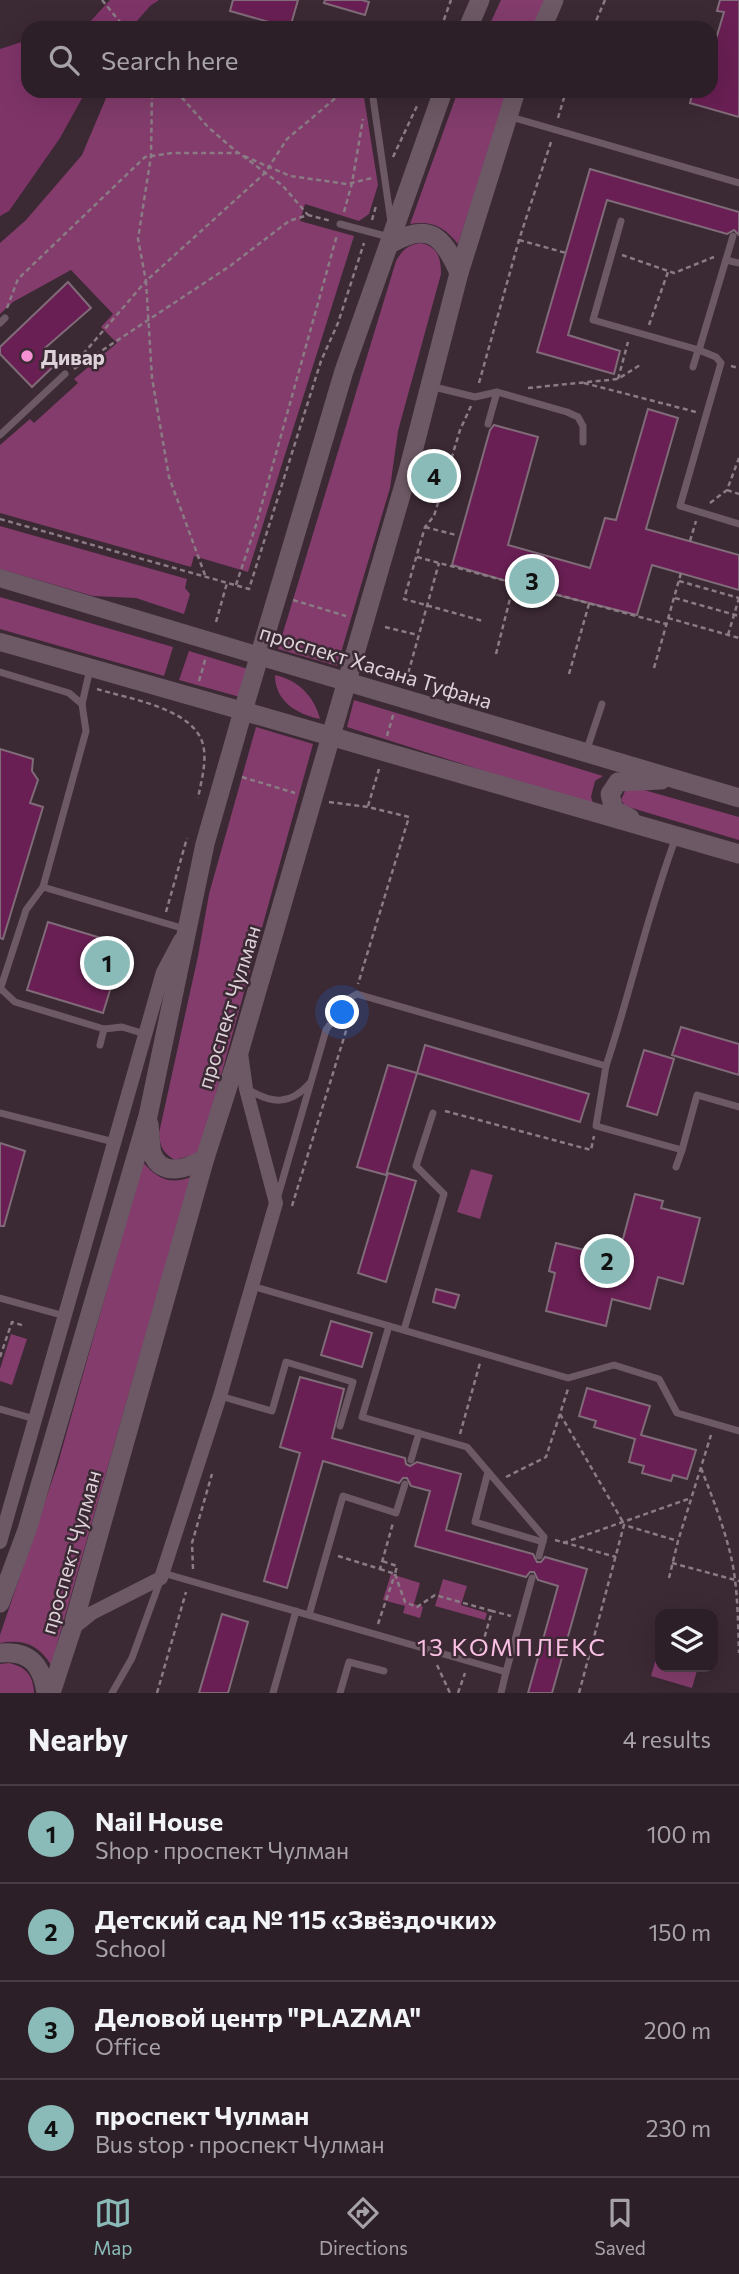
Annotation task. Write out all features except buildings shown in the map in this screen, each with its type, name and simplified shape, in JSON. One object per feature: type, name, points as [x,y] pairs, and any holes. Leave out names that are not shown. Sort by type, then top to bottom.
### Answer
[{"type":"main road","points":[[471,21],[480,0]]},
{"type":"main road","points":[[545,21],[554,0]]},
{"type":"main road","points":[[0,1603],[27,1530],[148,1116],[205,845],[243,711],[344,371],[441,98]]},
{"type":"main road","name":"проспект Чулман","points":[[48,1693],[72,1629],[205,1158],[240,1049],[408,471],[459,274],[514,98]]},
{"type":"main road","points":[[391,241],[408,233],[425,233],[437,237],[449,250],[459,274]]},
{"type":"main road","name":"проспект Хасана Туфана","points":[[260,656],[739,798]]},
{"type":"main road","points":[[243,711],[739,854]]},
{"type":"main road","points":[[668,834],[614,810],[610,794],[618,782],[676,779]]},
{"type":"main road","points":[[148,1116],[153,1155],[160,1164],[173,1170],[187,1169],[205,1158]]},
{"type":"main road","points":[[0,1653],[22,1654],[35,1663],[43,1674],[48,1693]]},
{"type":"street","name":"проспект Хасана Туфана","points":[[0,578],[260,656]]},
{"type":"street","points":[[0,642],[243,711]]},
{"type":"street","points":[[0,1542],[163,972],[186,930]]},
{"type":"street","points":[[72,1629],[92,1613],[162,1575],[253,1286],[276,1203],[246,1089],[240,1049]]},
{"type":"lane","points":[[340,224],[368,231],[391,241],[386,174],[373,98]]},
{"type":"lane","points":[[508,116],[739,183]]},
{"type":"lane","points":[[621,221],[593,320],[699,350],[716,357],[721,363],[680,506],[739,523]]},
{"type":"lane","points":[[693,367],[733,236]]},
{"type":"lane","points":[[726,260],[739,263]]},
{"type":"lane","points":[[0,435],[65,374]]},
{"type":"lane","points":[[429,386],[475,397],[497,392],[578,417],[583,426],[583,442]]},
{"type":"lane","points":[[488,424],[497,392]]},
{"type":"lane","points":[[91,666],[82,704],[86,731],[43,887],[26,910],[1,989],[15,1002],[104,1029],[122,1027],[146,1034]]},
{"type":"lane","points":[[0,672],[69,693],[82,704]]},
{"type":"lane","points":[[586,752],[602,704]]},
{"type":"lane","points":[[668,834],[657,888],[606,1066],[596,1126],[682,1150]]},
{"type":"lane","points":[[43,887],[186,930]]},
{"type":"lane","points":[[276,1203],[326,1030],[348,999],[357,994],[606,1066]]},
{"type":"lane","points":[[100,1045],[104,1029]]},
{"type":"lane","points":[[246,1089],[264,1099],[282,1101],[299,1095],[312,1080]]},
{"type":"lane","points":[[677,1167],[696,1095],[739,1107]]},
{"type":"lane","points":[[0,1113],[114,1142]]},
{"type":"lane","points":[[404,1330],[444,1194],[416,1166],[433,1114]]},
{"type":"lane","points":[[253,1286],[568,1378],[614,1365],[659,1379],[677,1413],[739,1431]]},
{"type":"lane","points":[[0,1298],[65,1316]]},
{"type":"lane","points":[[389,1326],[362,1417],[467,1447],[544,1540]]},
{"type":"lane","points":[[220,1396],[272,1411],[286,1362],[353,1382],[340,1426]]},
{"type":"lane","points":[[0,1409],[35,1419]]},
{"type":"lane","points":[[411,1460],[419,1433]]},
{"type":"lane","points":[[488,1472],[475,1522],[544,1540]]},
{"type":"lane","points":[[309,1615],[343,1496],[396,1513],[404,1484]]},
{"type":"lane","points":[[539,1556],[544,1540]]},
{"type":"lane","points":[[112,1693],[132,1658],[162,1575],[506,1672]]},
{"type":"lane","points":[[500,1693],[532,1578]]},
{"type":"lane","points":[[273,1693],[296,1611]]},
{"type":"lane","points":[[340,1693],[349,1662],[384,1671]]},
{"type":"path","points":[[102,0],[119,21]]},
{"type":"path","points":[[444,21],[451,0]]},
{"type":"path","points":[[596,21],[605,0]]},
{"type":"path","points":[[152,98],[151,156],[138,239],[146,281],[152,378],[169,477],[205,577]]},
{"type":"path","points":[[182,98],[208,127],[283,186],[308,215]]},
{"type":"path","points":[[65,374],[146,281],[265,173],[287,139],[336,98]]},
{"type":"path","points":[[483,621],[404,599],[425,527],[434,516],[460,430],[475,397],[519,240],[564,98]]},
{"type":"path","points":[[236,585],[256,526],[352,183],[364,117]]},
{"type":"path","points":[[2,321],[18,279],[145,157],[172,153],[239,153],[290,176],[347,184],[386,174]]},
{"type":"path","points":[[65,374],[230,266],[289,221],[308,215],[340,224]]},
{"type":"path","points":[[0,519],[249,589],[321,361],[338,323],[368,231]]},
{"type":"path","points":[[519,240],[566,253]]},
{"type":"path","points":[[612,252],[674,274],[729,250]]},
{"type":"path","points":[[646,335],[668,272]]},
{"type":"path","points":[[618,379],[631,331]]},
{"type":"path","points":[[497,392],[618,379],[640,365]]},
{"type":"path","points":[[582,383],[706,415]]},
{"type":"path","points":[[690,541],[699,511],[727,490],[739,458]]},
{"type":"path","points":[[727,490],[739,494]]},
{"type":"path","points":[[425,527],[456,535]]},
{"type":"path","points":[[417,557],[666,624]]},
{"type":"path","points":[[405,684],[439,563]]},
{"type":"path","points":[[654,668],[681,573]]},
{"type":"path","points":[[679,581],[739,598],[728,635]]},
{"type":"path","points":[[216,622],[227,583]]},
{"type":"path","points":[[496,654],[514,583]]},
{"type":"path","points":[[674,598],[739,616]]},
{"type":"path","points":[[293,600],[352,618]]},
{"type":"path","points":[[569,674],[589,604]]},
{"type":"path","points":[[668,618],[739,638]]},
{"type":"path","points":[[385,627],[418,635]]},
{"type":"path","points":[[198,684],[206,654]]},
{"type":"path","points":[[86,686],[165,709],[187,721],[197,732],[204,747],[198,799]]},
{"type":"path","points":[[386,740],[394,712]]},
{"type":"path","points":[[368,807],[379,769]]},
{"type":"path","points":[[242,777],[299,794]]},
{"type":"path","points":[[290,1213],[409,817],[368,807],[325,802]]},
{"type":"path","points":[[163,922],[188,836]]},
{"type":"path","points":[[433,1114],[443,1110],[591,1150],[596,1126]]},
{"type":"path","points":[[0,1357],[12,1322],[25,1326]]},
{"type":"path","points":[[457,1444],[482,1353]]},
{"type":"path","points":[[497,1482],[546,1457],[573,1376]]},
{"type":"path","points":[[560,1414],[624,1524],[678,1541]]},
{"type":"path","points":[[669,1578],[715,1425]]},
{"type":"path","points":[[157,1693],[194,1565],[192,1543],[215,1465]]},
{"type":"path","points":[[701,1468],[720,1518],[732,1564],[737,1598],[739,1654]]},
{"type":"path","points":[[563,1543],[624,1524],[691,1498]]},
{"type":"path","points":[[380,1569],[396,1513]]},
{"type":"path","points":[[579,1693],[624,1524]]},
{"type":"path","points":[[544,1540],[616,1557]]},
{"type":"path","points":[[327,1552],[395,1574]]},
{"type":"path","points":[[375,1634],[397,1566],[382,1560]]},
{"type":"path","points":[[672,1563],[739,1581]]},
{"type":"path","points":[[395,1574],[405,1602],[417,1606],[435,1595],[520,1619]]},
{"type":"path","points":[[477,1663],[492,1611]]},
{"type":"path","points":[[429,1650],[450,1693]]},
{"type":"path","points":[[458,1693],[468,1661]]},
{"type":"shaded area","points":[[110,0],[159,0],[137,21],[91,21]]},
{"type":"shaded area","points":[[501,0],[547,0],[538,21],[491,21]]},
{"type":"shaded area","points":[[21,42],[21,98],[82,98],[60,138],[9,211],[0,216],[0,49]]},
{"type":"shaded area","points":[[106,98],[364,98],[378,185],[369,214],[359,221],[305,204],[300,221],[354,236],[248,572],[194,556],[191,567],[0,513],[0,445],[30,419],[34,423],[78,383],[74,379],[117,343],[101,327],[113,314],[71,270],[13,302],[0,314],[0,243],[26,220],[82,155]]},
{"type":"shaded area","points":[[455,98],[506,98],[458,244],[437,226],[425,223],[410,224]]},
{"type":"shaded area","points":[[421,243],[435,250],[441,274],[398,431],[390,488],[337,666],[278,649],[396,261],[406,248]]},
{"type":"shaded area","points":[[0,526],[187,579],[185,588],[190,594],[184,614],[136,598],[93,596],[0,569]]},
{"type":"shaded area","points":[[0,597],[173,647],[164,676],[0,629]]},
{"type":"shaded area","points":[[189,651],[248,669],[240,697],[179,680]]},
{"type":"shaded area","points":[[275,675],[304,690],[314,703],[320,719],[303,714],[288,705],[279,692]]},
{"type":"shaded area","points":[[354,700],[603,776],[595,781],[591,797],[594,806],[347,727]]},
{"type":"shaded area","points":[[256,727],[313,744],[202,1144],[196,1154],[175,1160],[163,1149],[159,1133],[209,894]]},
{"type":"shaded area","points":[[637,788],[739,817],[739,840],[625,806],[621,800],[625,791]]},
{"type":"shaded area","points":[[143,1162],[153,1173],[164,1179],[191,1177],[51,1665],[36,1648],[16,1642],[0,1643],[0,1635],[58,1463]]},
{"type":"shaded area","points":[[471,1169],[493,1175],[480,1219],[457,1212]]},
{"type":"shaded area","points":[[11,1334],[27,1339],[12,1385],[0,1381],[0,1369]]},
{"type":"shaded area","points":[[391,1574],[420,1583],[414,1604],[423,1607],[420,1618],[403,1613],[405,1606],[383,1600]]},
{"type":"shaded area","points":[[443,1579],[467,1586],[461,1605],[487,1613],[485,1620],[435,1606]]},
{"type":"shaded area","points":[[655,1662],[655,1672],[697,1672],[692,1688],[651,1676]]},
{"type":"shaded area","points":[[9,1663],[28,1673],[34,1693],[0,1693],[0,1664]]},
{"type":"place","name":"Дивар","points":[[27,356]]},
{"type":"place","name":"проспект Чулман","points":[[434,476]]},
{"type":"place","name":"Деловой центр \"PLAZMA\"","points":[[532,581]]},
{"type":"place","name":"Nail House","points":[[107,963]]},
{"type":"place","name":"Детский сад № 115 «Звёздочки»","points":[[607,1261]]},
{"type":"district","name":"13 КОМПЛЕКС","points":[[512,1646]]}]
